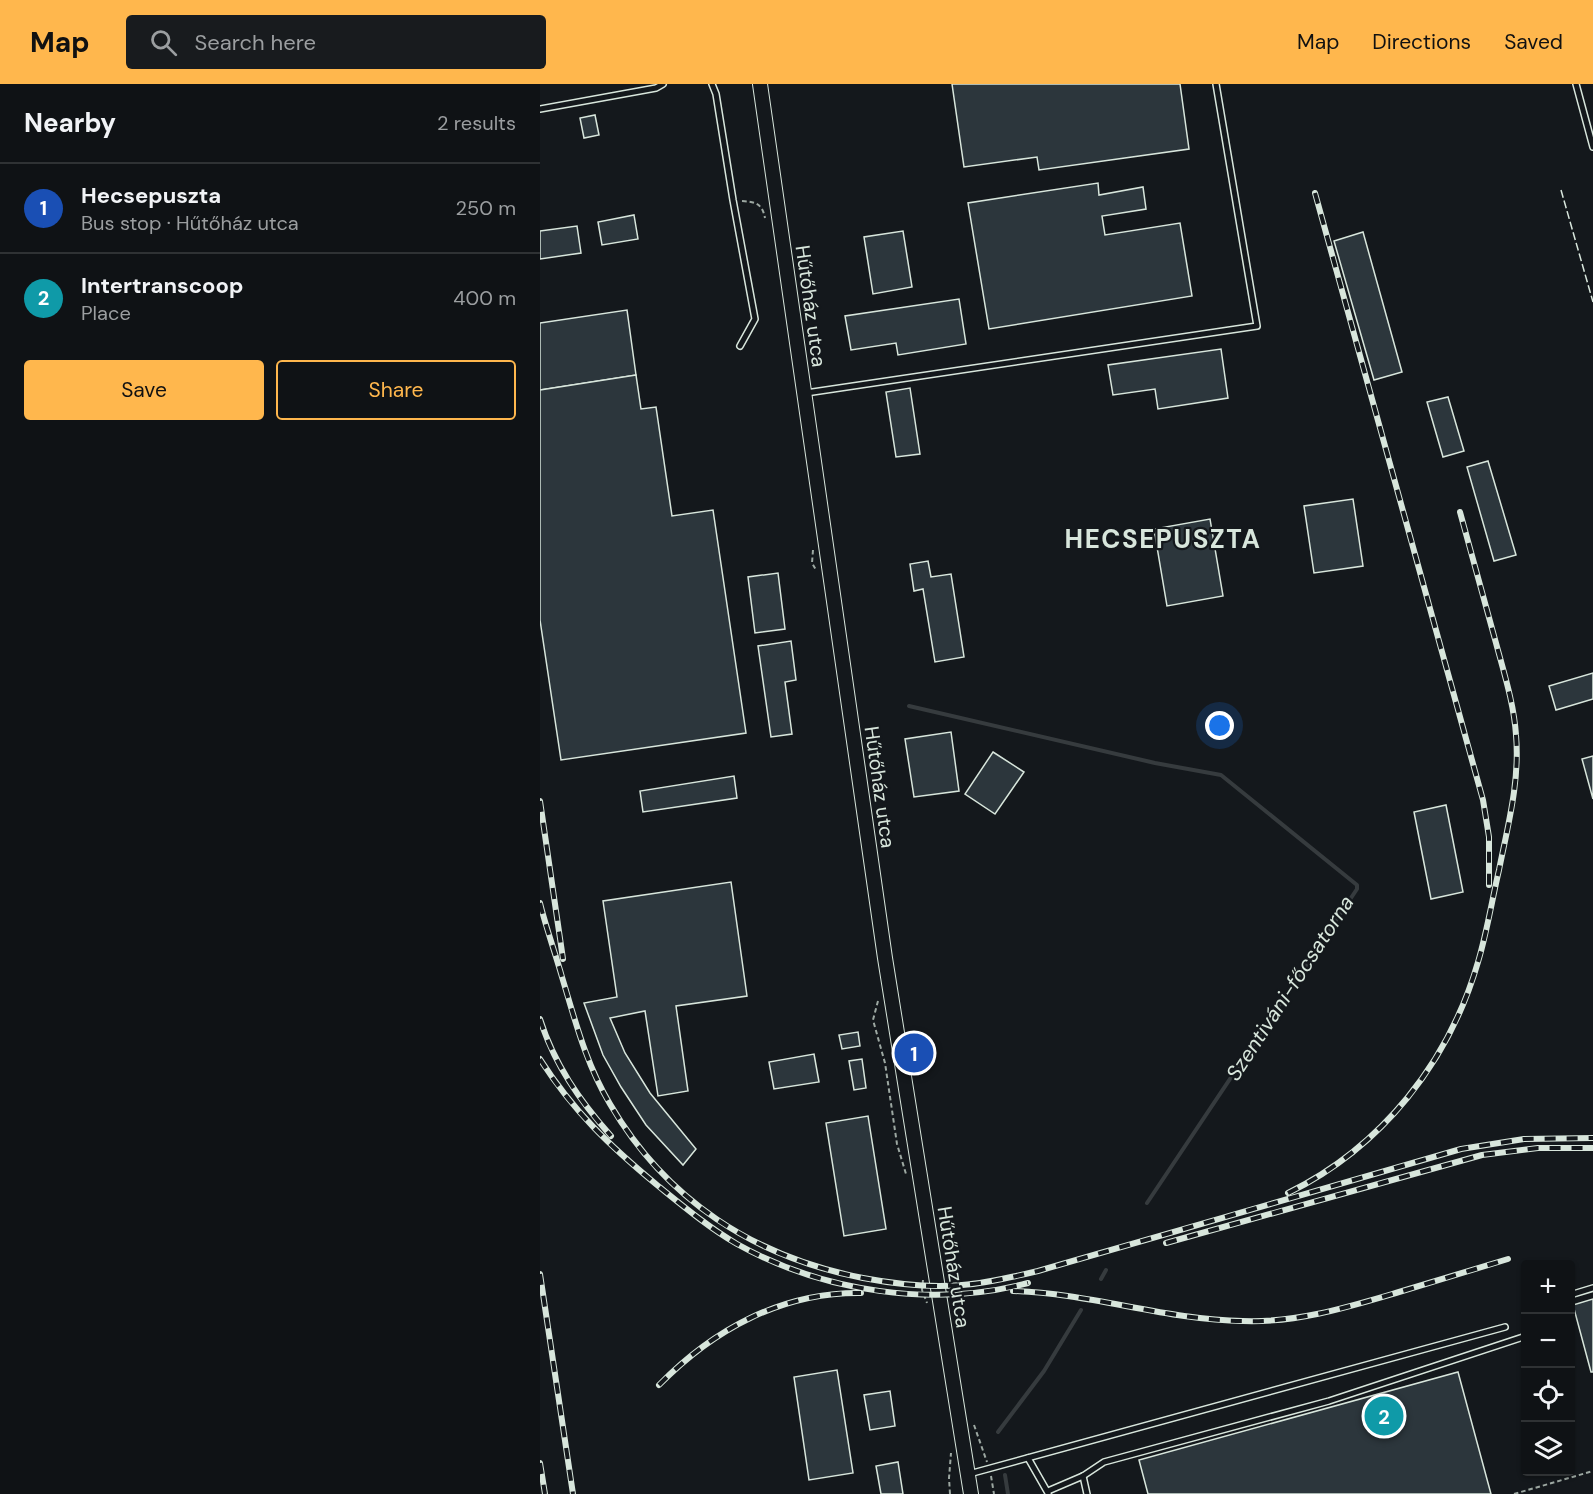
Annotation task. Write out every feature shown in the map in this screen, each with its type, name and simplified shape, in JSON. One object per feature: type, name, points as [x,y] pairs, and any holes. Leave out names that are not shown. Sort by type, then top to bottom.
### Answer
[{"type":"street","name":"Hűtőház utca","points":[[760,84],[885,958],[971,1494]]},
{"type":"lane","points":[[540,109],[656,88],[663,84]]},
{"type":"lane","points":[[712,84],[716,94],[755,319],[740,345]]},
{"type":"lane","points":[[804,394],[1257,326],[1216,84]]},
{"type":"lane","points":[[1576,84],[1593,147]]},
{"type":"lane","points":[[1575,1293],[1593,1288]]},
{"type":"lane","points":[[967,1474],[1505,1327]]},
{"type":"lane","points":[[1028,1458],[1048,1493],[1083,1476],[1104,1462],[1329,1401],[1521,1338]]},
{"type":"lane","points":[[1083,1476],[1087,1494]]},
{"type":"path","points":[[1514,1494],[1593,1471]]},
{"type":"building","points":[[952,84],[1180,84],[1189,149],[1039,170],[1037,157],[964,167]]},
{"type":"building","points":[[595,115],[599,135],[584,138],[580,118]]},
{"type":"building","points":[[1098,183],[1099,195],[1143,187],[1146,209],[1102,216],[1105,235],[1180,223],[1192,296],[989,329],[968,203]]},
{"type":"building","points":[[634,215],[638,239],[602,245],[598,222]]},
{"type":"building","points":[[577,226],[581,253],[540,259],[540,231]]},
{"type":"building","points":[[903,231],[912,287],[873,294],[864,237]]},
{"type":"building","points":[[1363,232],[1402,372],[1374,380],[1334,241]]},
{"type":"building","points":[[959,299],[966,344],[898,355],[896,343],[851,350],[845,316]]},
{"type":"building","points":[[627,310],[636,375],[540,390],[540,323]]},
{"type":"building","points":[[1221,349],[1228,398],[1158,409],[1155,389],[1113,395],[1108,365]]},
{"type":"building","points":[[636,375],[641,409],[656,407],[672,516],[713,510],[746,733],[561,760],[540,620],[540,390]]},
{"type":"building","points":[[910,388],[920,454],[896,457],[886,392]]},
{"type":"building","points":[[1448,397],[1464,451],[1443,457],[1427,402]]},
{"type":"building","points":[[1488,461],[1516,555],[1494,561],[1467,467]]},
{"type":"building","points":[[1353,499],[1363,566],[1314,573],[1304,506]]},
{"type":"building","points":[[1210,519],[1223,596],[1167,606],[1154,529]]},
{"type":"building","points":[[928,561],[931,577],[951,574],[964,657],[935,662],[923,589],[914,591],[910,564]]},
{"type":"building","points":[[778,573],[785,629],[755,633],[748,577]]},
{"type":"building","points":[[791,641],[796,680],[785,682],[792,734],[771,737],[758,646]]},
{"type":"building","points":[[1593,673],[1593,699],[1556,710],[1549,686]]},
{"type":"building","points":[[951,732],[959,791],[914,797],[905,739]]},
{"type":"building","points":[[993,752],[1024,772],[995,814],[965,794]]},
{"type":"building","points":[[1593,756],[1593,799],[1582,759]]},
{"type":"building","points":[[734,776],[737,798],[643,812],[640,791]]},
{"type":"building","points":[[1446,805],[1463,892],[1431,899],[1414,812]]},
{"type":"building","points":[[731,882],[747,996],[676,1006],[688,1091],[658,1096],[645,1011],[610,1018],[625,1053],[650,1093],[696,1149],[683,1165],[646,1125],[621,1087],[603,1055],[584,1003],[617,997],[603,901]]},
{"type":"building","points":[[858,1032],[860,1046],[842,1049],[839,1035]]},
{"type":"building","points":[[814,1054],[819,1082],[774,1089],[769,1062]]},
{"type":"building","points":[[862,1059],[866,1088],[854,1090],[849,1061]]},
{"type":"building","points":[[868,1116],[886,1229],[844,1236],[826,1123]]},
{"type":"building","points":[[1593,1299],[1593,1372],[1591,1372],[1575,1312],[1575,1304]]},
{"type":"building","points":[[837,1370],[853,1473],[809,1480],[794,1377]]},
{"type":"building","points":[[1458,1372],[1491,1494],[1148,1494],[1139,1460]]},
{"type":"building","points":[[890,1391],[895,1426],[870,1430],[864,1395]]},
{"type":"building","points":[[898,1462],[903,1494],[881,1494],[876,1466]]},
{"type":"waterway","name":"Szentiváni-főcsatorna","points":[[909,706],[1155,763],[1221,775],[1357,885],[1357,889],[1147,1203]]},
{"type":"waterway","name":"Szentiváni-főcsatorna","points":[[1101,1279],[1106,1270]]},
{"type":"waterway","name":"Szentiváni-főcsatorna","points":[[998,1432],[1044,1371],[1081,1310]]},
{"type":"waterway","name":"Szentiváni-főcsatorna","points":[[1005,1475],[1008,1494]]},
{"type":"railway","points":[[1315,193],[1483,800],[1489,837],[1489,885]]},
{"type":"railway","points":[[1288,1193],[1322,1174],[1353,1152],[1382,1126],[1407,1098],[1430,1067],[1449,1034],[1465,999],[1487,928],[1512,803],[1516,769],[1516,735],[1508,689],[1460,512]]},
{"type":"railway","points":[[540,801],[563,959]]},
{"type":"railway","points":[[540,903],[577,1026],[594,1073],[610,1104],[632,1138],[658,1169],[686,1196],[717,1219],[750,1239],[785,1255],[863,1278],[925,1286],[972,1284],[1000,1279],[1038,1271],[1461,1149],[1524,1139],[1593,1138]]},
{"type":"railway","points":[[540,1019],[560,1067],[611,1136]]},
{"type":"railway","points":[[540,1059],[579,1111],[640,1171],[716,1231],[770,1260],[805,1274],[879,1291],[955,1294],[1028,1283]]},
{"type":"railway","points":[[1166,1243],[1482,1155],[1538,1148],[1593,1148]]},
{"type":"railway","points":[[1013,1291],[1071,1296],[1214,1320],[1263,1321],[1303,1317],[1341,1308],[1508,1259]]},
{"type":"railway","points":[[540,1274],[573,1494]]},
{"type":"railway","points":[[659,1385],[702,1347],[750,1318],[803,1299],[832,1294],[861,1293]]},
{"type":"railway","points":[[540,1463],[545,1494]]},
{"type":"fence","points":[[1561,190],[1593,302]]},
{"type":"place","name":"Hecsepuszta","points":[[914,1053]]},
{"type":"place","name":"Intertranscoop","points":[[1384,1416]]},
{"type":"district","name":"HECSEPUSZTA","points":[[1163,539]]}]
